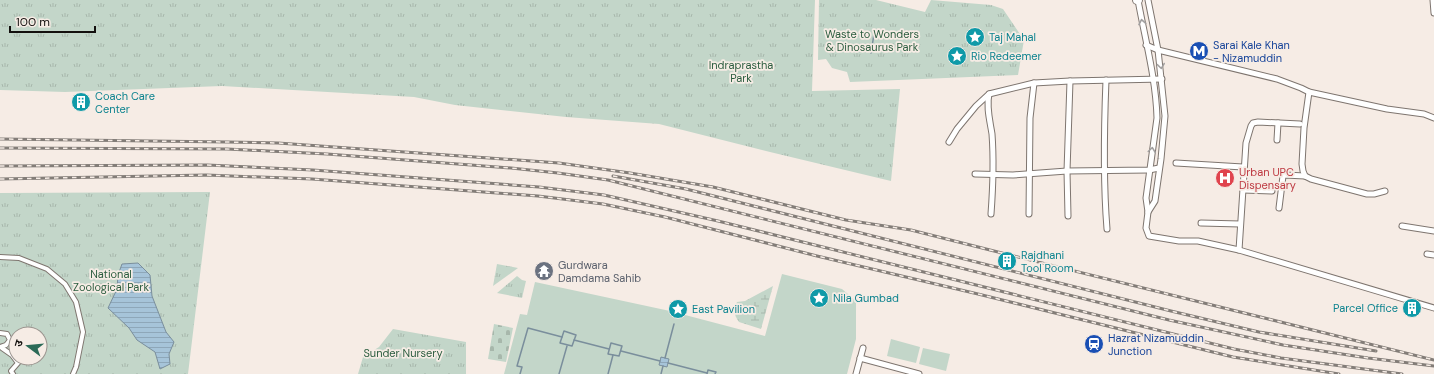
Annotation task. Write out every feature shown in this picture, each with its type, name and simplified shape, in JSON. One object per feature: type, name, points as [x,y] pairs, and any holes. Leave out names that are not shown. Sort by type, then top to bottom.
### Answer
[{"type":"street","points":[[1138,0],[1152,78],[1157,118],[1149,170],[1146,203],[1148,212],[1146,228],[1149,236],[1179,241],[1198,241],[1239,250],[1434,308]]},
{"type":"street","points":[[1148,0],[1158,50],[1165,116],[1155,201],[1154,205],[1148,212]]},
{"type":"street","points":[[1433,0],[1434,13]]},
{"type":"street","points":[[1146,45],[1158,50],[1276,79],[1309,92],[1387,109],[1424,114],[1434,118]]},
{"type":"street","points":[[949,142],[957,129],[976,106],[990,94],[1034,83],[1152,78],[1162,79]]},
{"type":"street","points":[[1106,80],[1104,197],[1107,229]]},
{"type":"street","points":[[1068,216],[1067,171],[1070,81]]},
{"type":"street","points":[[1029,214],[1030,118],[1034,83]]},
{"type":"street","points":[[1305,176],[1302,164],[1304,128],[1309,92]]},
{"type":"street","points":[[990,94],[988,100],[992,133],[992,214]]},
{"type":"street","points":[[1239,250],[1243,167],[1248,132],[1253,123],[1258,122],[1300,124]]},
{"type":"street","points":[[1277,140],[1278,123]]},
{"type":"street","points":[[1176,163],[1243,167]]},
{"type":"street","points":[[975,174],[1149,170],[1159,168]]},
{"type":"street","points":[[1279,208],[1283,176],[1285,175],[1305,176],[1311,179],[1367,194],[1385,191]]},
{"type":"street","points":[[1243,190],[1272,191]]},
{"type":"street","points":[[1201,223],[1240,224]]},
{"type":"street","points":[[1402,226],[1434,231]]},
{"type":"street","points":[[1427,254],[1434,255]]},
{"type":"street","points":[[0,257],[18,258],[47,269],[65,284],[76,302],[83,332],[73,374]]},
{"type":"street","points":[[0,333],[7,334],[10,340],[1,347],[12,355],[18,363],[12,371],[13,374]]},
{"type":"street","points":[[856,374],[863,348]]},
{"type":"street","points":[[860,358],[919,374]]},
{"type":"green space","name":"Indraprastha Park","points":[[0,0],[815,0],[812,91],[900,89],[891,181],[659,124],[566,117],[455,105],[414,97],[222,86],[65,92],[0,90]]},
{"type":"green space","name":"Waste to Wonders & Dinosaurus Park","points":[[819,0],[876,0],[925,12],[931,0],[991,5],[1003,9],[1024,40],[1018,75],[850,82],[847,72],[832,68],[826,59],[818,60]]},
{"type":"green space","name":"National Zoological Park","points":[[210,192],[188,374],[0,374],[0,193]]},
{"type":"green space","points":[[497,264],[518,268],[493,286]]},
{"type":"green space","points":[[782,274],[842,289],[856,301],[856,339],[847,374],[504,374],[520,314],[527,315],[535,282],[670,311],[765,336]]},
{"type":"green space","points":[[517,276],[526,281],[522,298],[497,293]]},
{"type":"green space","points":[[773,286],[761,329],[739,322],[735,312],[737,302],[745,301]]},
{"type":"green space","points":[[494,324],[513,328],[506,362],[488,359]]},
{"type":"green space","name":"Sunder Nursery","points":[[393,329],[466,342],[466,374],[358,374],[363,357],[379,347]]},
{"type":"green space","points":[[891,339],[920,347],[916,363],[887,356]]},
{"type":"green space","points":[[923,348],[950,354],[946,371],[919,364]]},
{"type":"water","points":[[138,263],[150,275],[152,296],[166,332],[174,342],[169,354],[170,364],[160,369],[155,352],[137,340],[129,328],[108,308],[117,289],[118,275],[122,264]]},
{"type":"water","points":[[661,357],[669,359],[667,367],[659,365]]},
{"type":"waterway","points":[[871,53],[874,34]]},
{"type":"waterway","points":[[665,358],[674,324]]},
{"type":"waterway","points":[[520,374],[522,367],[517,366],[528,328],[562,337]]},
{"type":"waterway","points":[[564,331],[576,335],[572,346],[560,343],[564,331]]},
{"type":"waterway","points":[[574,340],[609,349]]},
{"type":"waterway","points":[[611,343],[622,346],[619,356],[608,354],[611,343]]},
{"type":"waterway","points":[[559,374],[567,346]]},
{"type":"waterway","points":[[621,351],[660,361]]},
{"type":"waterway","points":[[608,374],[613,355]]},
{"type":"waterway","points":[[668,363],[707,373]]},
{"type":"waterway","points":[[661,374],[663,366]]},
{"type":"waterway","points":[[707,374],[708,370],[716,372],[715,374]]},
{"type":"railway","points":[[0,139],[278,143],[559,163],[630,173],[713,187],[846,220],[911,230],[1434,360]]},
{"type":"railway","points":[[0,148],[227,149],[327,154],[511,168],[608,180],[1169,320],[1283,345],[1434,366]]},
{"type":"railway","points":[[0,166],[207,165],[313,170],[539,187],[604,195],[718,221],[1234,349],[1281,358],[1402,374]]},
{"type":"railway","points":[[0,179],[206,175],[312,179],[538,196],[603,204],[665,217],[817,256],[1233,357],[1339,374]]},
{"type":"railway","points":[[613,176],[686,189],[1259,332],[1376,351]]},
{"type":"place","name":"Taj Mahal","points":[[975,37]]},
{"type":"place","name":"Sarai Kale Khan - Nizamuddin","points":[[1199,51]]},
{"type":"place","name":"Rio Redeemer","points":[[957,56]]},
{"type":"place","name":"Coach Care Center","points":[[81,102]]},
{"type":"place","name":"Urban UPC Dispensary","points":[[1225,178]]},
{"type":"place","name":"Rajdhani Tool Room","points":[[1007,261]]},
{"type":"place","name":"Gurdwara Damdama Sahib","points":[[544,271]]},
{"type":"place","name":"Nila Gumbad","points":[[819,298]]},
{"type":"place","name":"Parcel Office","points":[[1412,308]]},
{"type":"place","name":"East Pavilion","points":[[678,309]]},
{"type":"place","name":"Hazrat Nizamuddin Junction","points":[[1094,344]]}]
